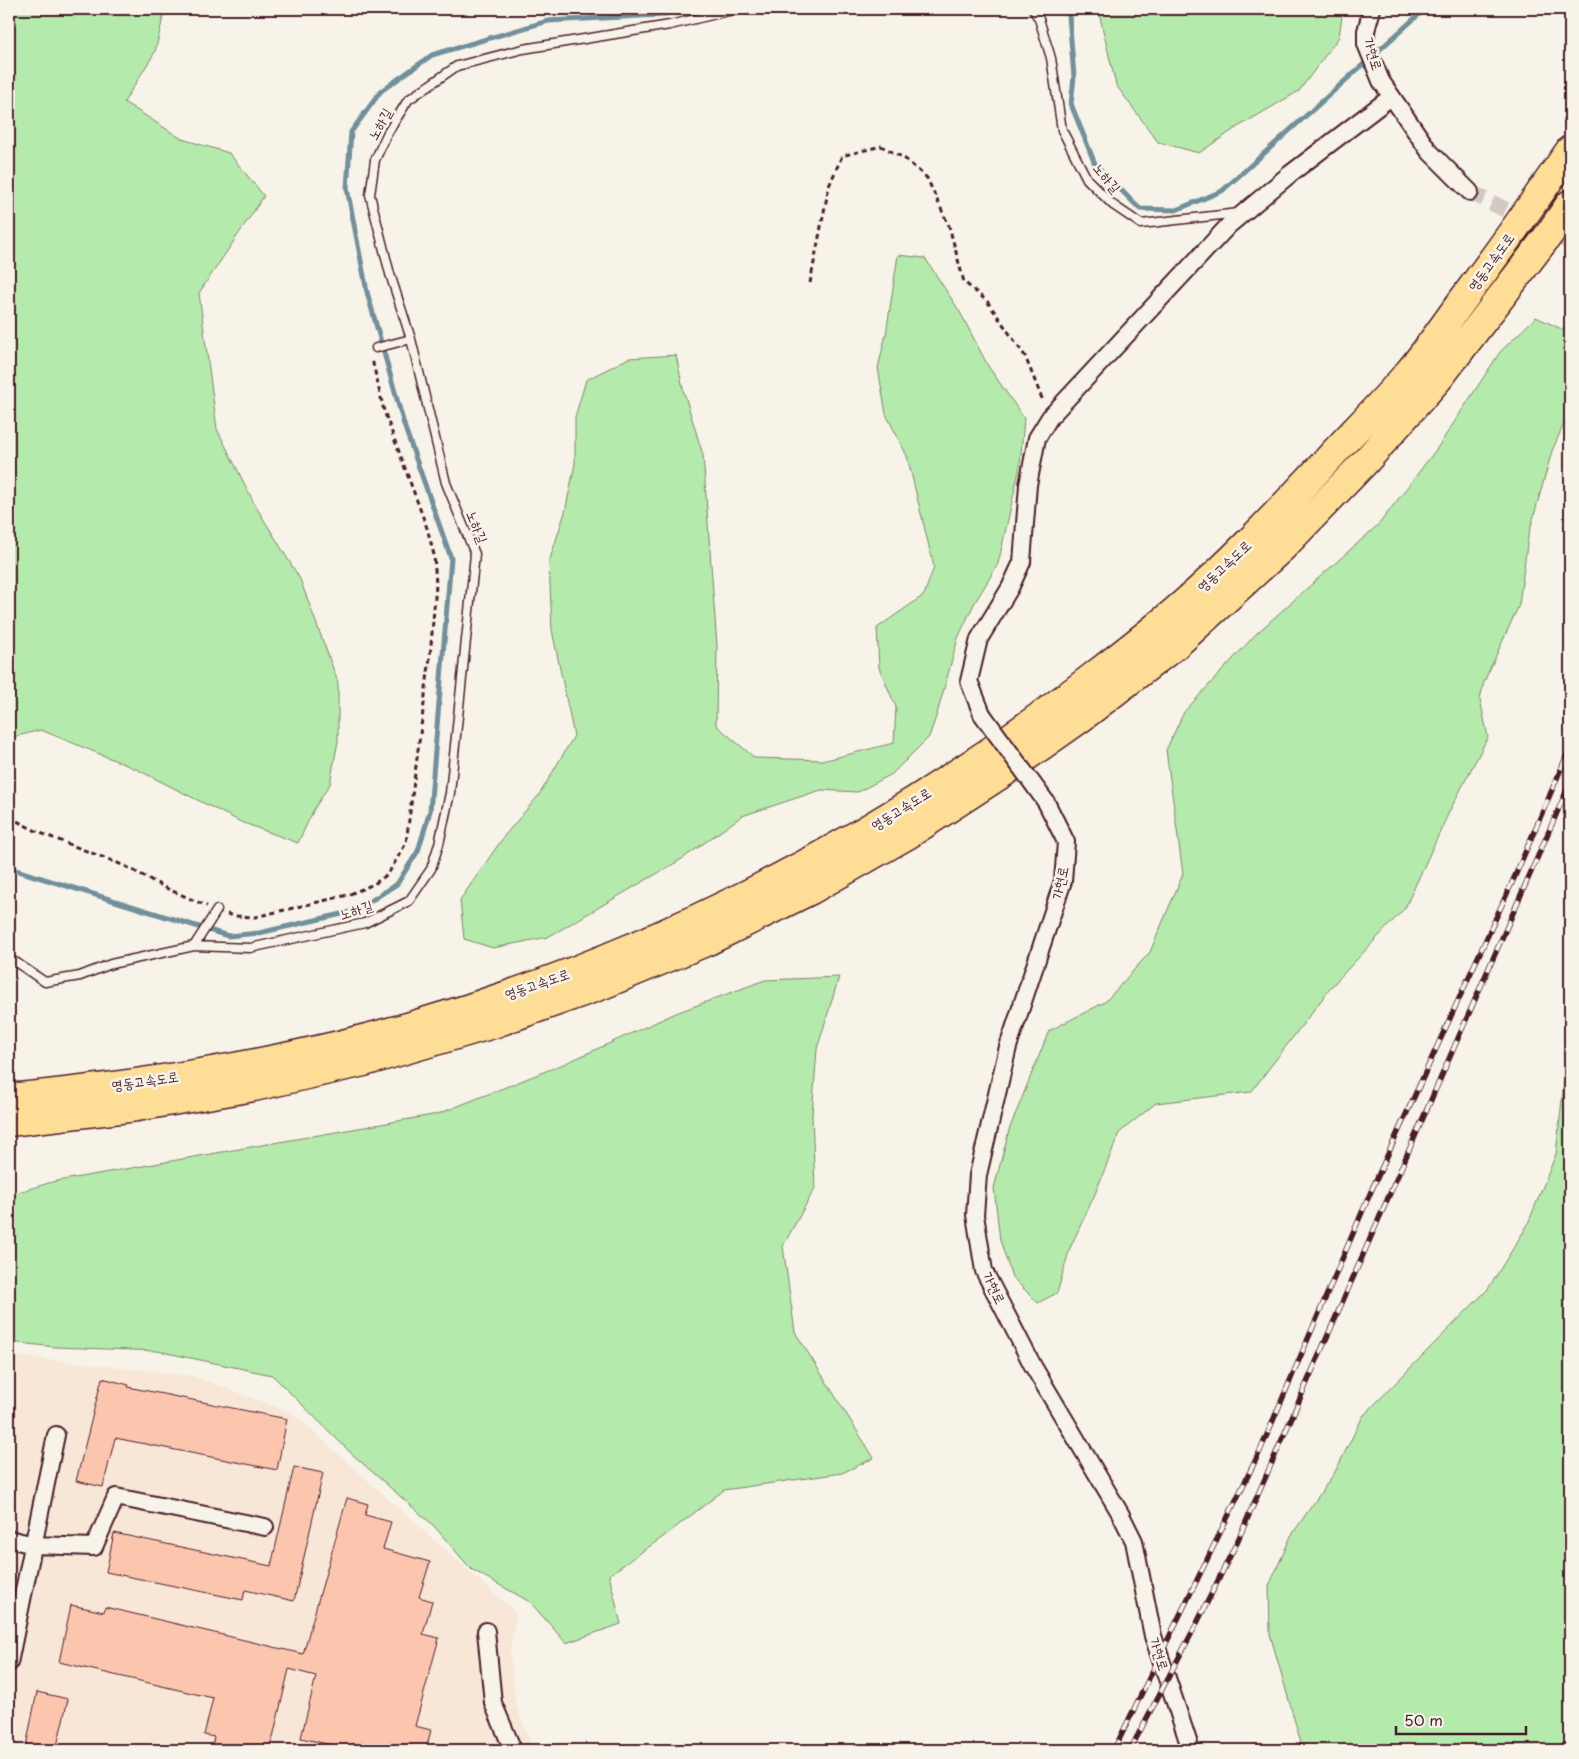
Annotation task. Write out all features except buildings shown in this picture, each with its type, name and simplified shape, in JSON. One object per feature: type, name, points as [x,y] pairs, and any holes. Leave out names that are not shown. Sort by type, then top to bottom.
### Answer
[{"type":"highway","name":"영동고속도로","points":[[9,1098],[193,1074],[306,1052],[411,1026],[586,967],[702,918],[801,867],[878,824],[964,770],[1080,686],[1182,605],[1257,535],[1410,371],[1523,218],[1570,150]]},
{"type":"highway","name":"영동고속도로","points":[[9,1122],[137,1107],[254,1087],[364,1062],[490,1025],[600,986],[708,941],[811,890],[909,834],[1003,773],[1081,718],[1176,645],[1283,547],[1366,461],[1439,378],[1570,204]]},
{"type":"street","name":"가현로","points":[[1372,9],[1366,31],[1366,44],[1382,81],[1429,151],[1470,192]]},
{"type":"street","name":"가현로","points":[[1191,1750],[1153,1636],[1134,1542],[1120,1513],[1033,1366],[984,1271],[975,1215],[978,1175],[1008,1047],[1064,881],[1066,842],[1046,802],[982,714],[970,681],[979,639],[1010,588],[1022,562],[1028,485],[1037,438],[1050,417],[1229,225],[1290,174],[1391,97]]},
{"type":"street","points":[[9,1663],[56,1436]]},
{"type":"street","points":[[9,1539],[34,1545],[94,1547],[116,1497],[265,1527]]},
{"type":"street","points":[[486,1631],[493,1703],[513,1750]]},
{"type":"lane","name":"노하길","points":[[9,960],[17,963],[45,982],[80,976],[111,964],[197,942],[250,948],[365,923],[409,902],[431,869],[439,844],[450,793],[475,554],[446,483],[411,339],[390,274],[370,195],[375,160],[387,134],[408,100],[456,66],[523,49],[670,24],[737,9]]},
{"type":"lane","name":"노하길","points":[[1033,9],[1039,20],[1051,58],[1062,130],[1087,179],[1113,206],[1140,224],[1244,212]]},
{"type":"lane","points":[[376,348],[411,339]]},
{"type":"lane","points":[[197,942],[217,910]]},
{"type":"path","points":[[810,283],[829,186],[842,156],[881,146],[904,158],[927,178],[949,226],[964,282],[987,301],[1025,356],[1050,417]]},
{"type":"path","points":[[9,817],[38,832],[125,866],[168,889],[234,916],[255,917],[348,895],[374,884],[388,874],[406,843],[430,657],[436,585],[434,555],[427,528],[384,410],[372,358]]},
{"type":"shaded area","points":[[9,1355],[193,1376],[292,1413],[516,1613],[510,1652],[516,1706],[534,1750],[9,1750]]},
{"type":"green space","points":[[9,9],[165,9],[155,52],[124,102],[182,139],[229,153],[264,196],[199,293],[217,429],[255,505],[300,579],[338,682],[338,741],[330,784],[314,809],[298,843],[241,822],[136,769],[41,730],[9,738]]},
{"type":"green space","points":[[1098,9],[1343,9],[1339,37],[1299,91],[1236,128],[1199,153],[1158,142],[1116,85]]},
{"type":"green space","points":[[898,255],[925,258],[960,312],[988,366],[1024,418],[1020,466],[998,564],[974,604],[958,638],[929,737],[892,774],[858,792],[821,790],[742,816],[682,859],[548,937],[493,948],[464,939],[460,900],[505,835],[539,795],[574,736],[552,630],[549,562],[565,512],[575,464],[575,417],[586,380],[629,358],[676,355],[683,389],[703,455],[717,646],[716,725],[755,758],[826,760],[894,743],[896,707],[879,668],[877,628],[924,595],[934,567],[907,456],[886,414],[878,368],[886,334]]},
{"type":"green space","points":[[1536,317],[1570,333],[1570,410],[1552,451],[1528,537],[1519,605],[1484,682],[1480,699],[1488,737],[1449,812],[1405,908],[1332,986],[1251,1092],[1156,1103],[1119,1133],[1095,1194],[1070,1248],[1057,1293],[1038,1303],[1012,1277],[1000,1240],[994,1188],[1009,1130],[1049,1031],[1105,1002],[1150,952],[1183,874],[1166,750],[1184,712],[1256,634],[1379,524],[1438,447],[1500,352]]},
{"type":"green space","points":[[839,977],[817,1049],[812,1116],[815,1188],[783,1246],[795,1332],[874,1458],[842,1473],[724,1490],[663,1537],[609,1575],[621,1624],[566,1643],[530,1602],[471,1569],[433,1525],[353,1455],[272,1375],[157,1351],[56,1347],[9,1342],[9,1195],[52,1182],[438,1114],[566,1063],[676,1013],[765,980]]},
{"type":"green space","points":[[1570,1026],[1570,1750],[1303,1750],[1270,1634],[1269,1586],[1291,1536],[1335,1472],[1363,1416],[1488,1289],[1527,1226],[1556,1154]]},
{"type":"waterway","points":[[9,868],[228,936],[259,933],[355,911],[397,884],[418,851],[430,811],[451,558],[405,428],[367,292],[347,188],[351,132],[381,91],[432,55],[548,21],[659,15],[686,9]]},
{"type":"waterway","points":[[1066,9],[1069,15],[1074,77],[1071,104],[1095,164],[1140,209],[1176,210],[1222,191],[1425,9]]},
{"type":"tunnel","points":[[1470,192],[1570,242]]},
{"type":"railway","points":[[1114,1750],[1260,1451],[1372,1189],[1515,876],[1570,748]]},
{"type":"railway","points":[[1130,1750],[1196,1625],[1238,1540],[1570,783]]}]
